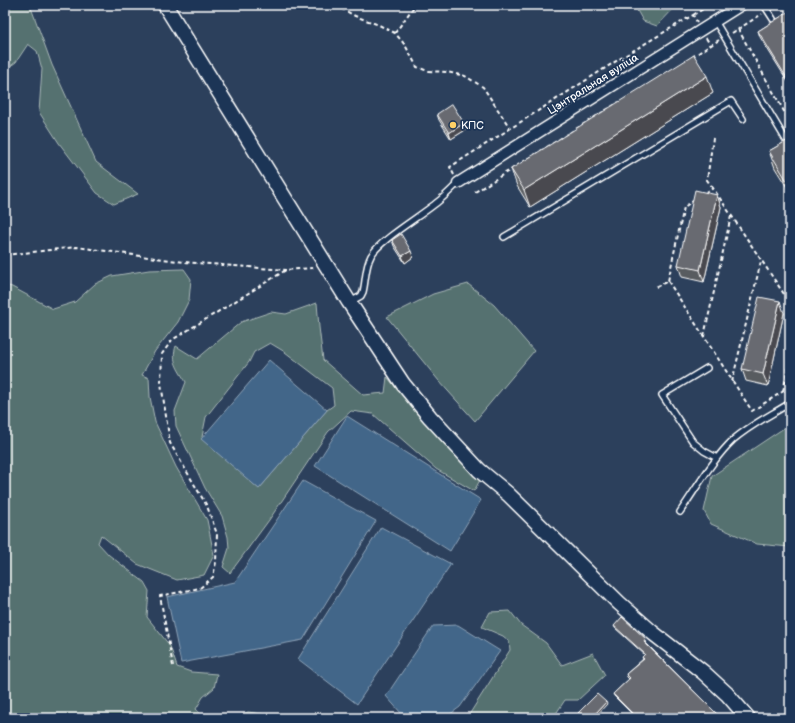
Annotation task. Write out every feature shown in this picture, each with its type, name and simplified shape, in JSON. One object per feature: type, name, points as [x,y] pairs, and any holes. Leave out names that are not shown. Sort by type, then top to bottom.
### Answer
[{"type":"street","points":[[165,5],[349,302],[403,384],[430,418],[479,470],[508,494],[619,603],[653,633],[703,672],[727,694],[748,718]]},
{"type":"street","name":"Цэнтральная вуліца","points":[[458,183],[741,5]]},
{"type":"lane","points":[[764,5],[774,19]]},
{"type":"lane","points":[[715,21],[790,145]]},
{"type":"lane","points":[[504,238],[731,101],[743,119]]},
{"type":"lane","points":[[349,302],[361,296],[364,292],[368,265],[375,250],[387,239],[440,200],[458,183]]},
{"type":"lane","points":[[707,368],[662,395],[693,442],[704,451],[717,458]]},
{"type":"lane","points":[[680,512],[723,450],[740,435],[790,403]]},
{"type":"path","points":[[302,5],[310,8],[322,9],[332,5]]},
{"type":"path","points":[[336,5],[355,16],[380,25],[395,33],[405,45],[417,67],[428,71],[447,72],[465,76],[483,87],[510,128]]},
{"type":"path","points":[[395,33],[412,12],[415,5]]},
{"type":"path","points":[[458,183],[450,167],[621,58],[709,5]]},
{"type":"path","points":[[691,58],[768,10]]},
{"type":"path","points":[[693,15],[711,46]]},
{"type":"path","points":[[738,29],[790,122]]},
{"type":"path","points":[[475,192],[623,100]]},
{"type":"path","points":[[713,138],[708,180],[790,303]]},
{"type":"path","points":[[701,196],[713,188]]},
{"type":"path","points":[[695,200],[684,207],[668,281],[752,412],[790,387]]},
{"type":"path","points":[[704,337],[731,216]]},
{"type":"path","points":[[5,255],[78,247],[184,262],[286,270],[328,268]]},
{"type":"path","points":[[732,382],[762,261]]},
{"type":"path","points":[[173,666],[160,596],[200,588],[213,577],[216,562],[217,534],[207,506],[170,443],[160,383],[162,354],[172,340],[286,270]]},
{"type":"path","points":[[656,287],[668,281]]},
{"type":"path","points":[[783,391],[790,361]]},
{"type":"green space","points":[[5,5],[30,5],[52,65],[96,162],[138,194],[114,204],[97,193],[59,143],[39,112],[42,69],[37,51],[28,44],[16,62],[5,70]]},
{"type":"green space","points":[[634,5],[677,5],[657,26],[643,21]]},
{"type":"green space","points":[[5,130],[7,130],[7,158],[5,158]]},
{"type":"green space","points":[[184,269],[191,279],[189,300],[178,322],[155,351],[142,375],[149,378],[150,397],[155,422],[176,467],[207,520],[214,555],[204,575],[177,580],[137,564],[101,535],[98,543],[109,555],[144,582],[149,591],[147,617],[170,646],[177,667],[191,672],[217,674],[214,688],[203,697],[196,709],[203,717],[207,718],[5,718],[5,285],[12,287],[53,309],[75,302],[95,284],[112,276],[149,270]]},
{"type":"green space","points":[[468,284],[494,305],[534,351],[475,421],[439,381],[387,317],[433,294]]},
{"type":"green space","points":[[317,303],[323,360],[363,395],[385,393],[387,377],[480,480],[474,491],[436,469],[373,414],[351,411],[328,432],[269,520],[230,573],[223,567],[229,548],[228,537],[222,516],[205,488],[176,426],[175,411],[186,382],[176,365],[174,356],[176,346],[197,359],[241,322],[271,312],[286,314]],"holes":[[[270,343],[285,352],[332,388],[334,405],[327,410],[259,489],[202,437],[206,417],[249,362],[254,352]]]},
{"type":"green space","points":[[790,424],[790,547],[757,544],[711,524],[704,511],[712,476]]},
{"type":"green space","points":[[510,611],[521,625],[546,643],[562,665],[593,653],[605,675],[578,700],[565,700],[553,718],[467,718],[510,650],[509,641],[503,636],[482,627],[490,612]]},
{"type":"green space","points":[[248,712],[262,714],[268,718],[235,718]]},
{"type":"water","points":[[269,360],[327,410],[259,489],[201,439]]},
{"type":"water","points":[[347,416],[481,500],[450,551],[315,466]]},
{"type":"water","points":[[303,481],[376,521],[303,640],[181,663],[167,597],[235,582]]},
{"type":"water","points":[[381,527],[451,564],[357,704],[298,659]]},
{"type":"water","points":[[458,625],[500,651],[460,707],[445,718],[414,718],[401,713],[386,696],[433,626]]},
{"type":"building","points":[[790,11],[790,83],[758,31]]},
{"type":"building","points":[[694,55],[707,76],[524,190],[511,169]]},
{"type":"building","name":"КПС","points":[[452,104],[464,123],[449,133],[437,114]]},
{"type":"building","points":[[790,139],[790,186],[769,151]]},
{"type":"building","points":[[695,190],[717,195],[700,270],[678,265]]},
{"type":"building","points":[[401,234],[411,251],[402,256],[392,240]]},
{"type":"building","points":[[759,297],[780,301],[763,374],[742,369]]},
{"type":"building","points":[[622,617],[646,639],[644,642],[717,714],[713,718],[702,718],[699,715],[697,718],[637,718],[613,694],[630,678],[626,674],[644,659],[642,657],[645,654],[614,626]]},
{"type":"building","points":[[597,694],[606,702],[595,714],[600,718],[584,718],[578,713]]},
{"type":"place","name":"КПС","points":[[453,125]]}]
